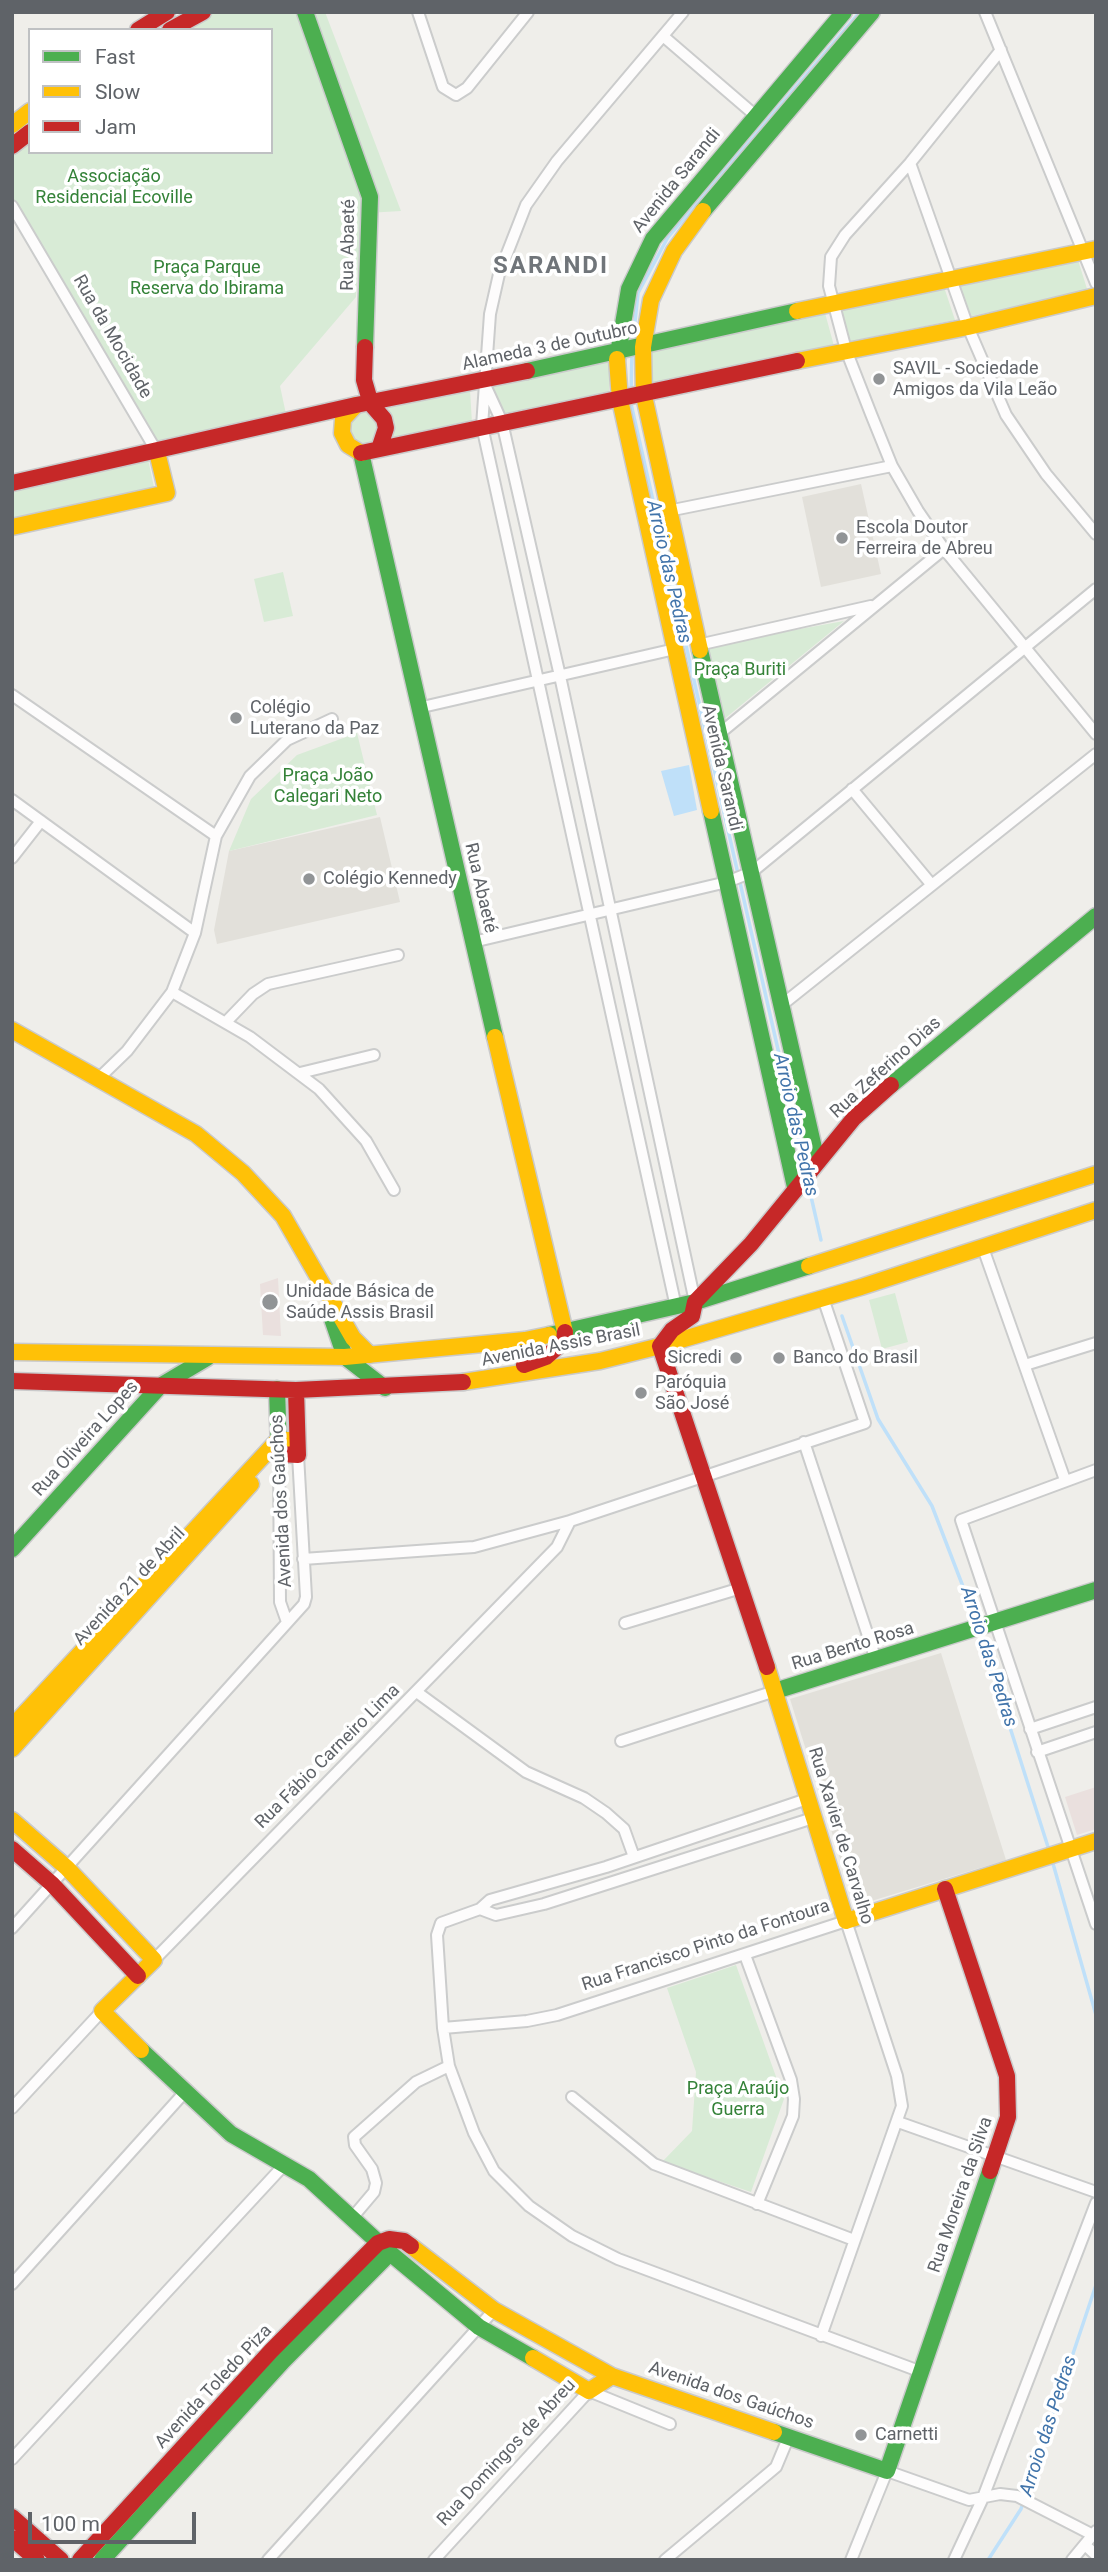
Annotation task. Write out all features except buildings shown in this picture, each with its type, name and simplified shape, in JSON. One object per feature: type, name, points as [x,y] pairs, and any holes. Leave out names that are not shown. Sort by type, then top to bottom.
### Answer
[{"type":"street","points":[[141,28],[167,12]]},
{"type":"street","name":"Rua Abaeté","points":[[305,12],[370,197],[363,404]]},
{"type":"street","points":[[418,12],[443,87],[456,95],[467,88],[528,12]]},
{"type":"street","points":[[676,1307],[639,1129],[482,426],[483,381],[490,314],[499,274],[526,205],[556,161],[683,12]]},
{"type":"street","name":"Avenida Sarandi","points":[[798,1184],[731,880],[675,649],[631,398],[629,289],[653,239],[844,12]]},
{"type":"street","name":"Avenida Sarandi","points":[[814,1164],[783,1004],[749,873],[668,511],[631,398],[630,350],[674,251],[702,212],[872,12]]},
{"type":"street","points":[[985,12],[1089,251],[1096,284]]},
{"type":"street","points":[[173,28],[194,14]]},
{"type":"street","points":[[663,36],[756,116]]},
{"type":"street","points":[[1001,50],[910,163],[845,235],[831,257],[828,277],[832,303],[846,350],[892,466],[918,512],[944,550],[1096,734]]},
{"type":"street","points":[[12,125],[28,113]]},
{"type":"street","points":[[12,146],[28,134]]},
{"type":"street","points":[[910,163],[968,327],[1006,415],[1046,474],[1096,534]]},
{"type":"street","name":"Rua da Mocidade","points":[[12,205],[157,452],[167,493],[12,527]]},
{"type":"street","name":"Alameda 3 de Outubro","points":[[12,483],[363,404],[483,381],[832,303],[1089,251]]},
{"type":"street","points":[[380,446],[386,428],[384,419],[363,404],[343,419],[342,426],[348,445],[361,453],[380,446],[631,398],[846,350],[968,327],[1096,296]]},
{"type":"street","points":[[483,381],[502,422],[612,909],[695,1302]]},
{"type":"street","points":[[327,413],[342,426]]},
{"type":"street","name":"Rua Abaeté","points":[[361,453],[418,708],[565,1332]]},
{"type":"street","points":[[668,511],[892,466]]},
{"type":"street","points":[[719,734],[944,550]]},
{"type":"street","points":[[473,942],[731,880],[749,873],[1023,646],[1096,589]]},
{"type":"street","points":[[698,645],[874,606]]},
{"type":"street","points":[[418,708],[675,649]]},
{"type":"street","points":[[12,695],[216,836]]},
{"type":"street","points":[[97,1080],[135,1042],[173,992],[195,933],[216,836],[250,776],[266,757],[299,733],[332,719]]},
{"type":"street","points":[[783,1004],[1096,754]]},
{"type":"street","points":[[852,789],[931,884]]},
{"type":"street","points":[[12,800],[195,933]]},
{"type":"street","points":[[12,858],[41,821]]},
{"type":"street","name":"Rua Zeferino Dias","points":[[660,1346],[672,1330],[692,1316],[695,1302],[751,1244],[814,1164],[855,1118],[897,1079],[1096,916]]},
{"type":"street","points":[[226,1022],[253,993],[268,984],[398,955]]},
{"type":"street","points":[[173,992],[226,1022],[300,1073],[327,1097],[359,1132],[394,1190]]},
{"type":"street","points":[[12,1030],[196,1134],[220,1153],[283,1216],[312,1262],[353,1338],[369,1355]]},
{"type":"street","points":[[300,1073],[373,1055]]},
{"type":"street","points":[[639,1129],[658,1124]]},
{"type":"street","name":"Avenida Assis Brasil","points":[[1043,1191],[1096,1164]]},
{"type":"street","name":"Avenida Assis Brasil","points":[[12,1352],[345,1357],[525,1340],[695,1302],[1096,1174]]},
{"type":"street","name":"Avenida Assis Brasil","points":[[12,1381],[296,1390],[386,1388],[490,1380],[600,1362],[660,1346],[823,1298],[1096,1210]]},
{"type":"street","points":[[983,1248],[1065,1480]]},
{"type":"street","points":[[312,1262],[345,1357],[386,1388]]},
{"type":"street","points":[[303,1559],[474,1547],[570,1521],[864,1423],[823,1298]]},
{"type":"street","points":[[490,1380],[505,1369],[538,1362],[546,1357],[564,1341],[565,1332]]},
{"type":"street","points":[[1025,1365],[1096,1343]]},
{"type":"street","name":"Rua Xavier de Carvalho","points":[[660,1346],[775,1691],[813,1818],[897,2076],[902,2106],[821,2336]]},
{"type":"street","name":"Rua Oliveira Lopes","points":[[12,1549],[160,1386],[172,1376],[211,1356]]},
{"type":"street","name":"Avenida dos Gaúchos","points":[[277,1390],[280,1602],[287,1622]]},
{"type":"street","name":"Avenida dos Gaúchos","points":[[287,1622],[306,1597],[296,1390]]},
{"type":"street","points":[[804,1442],[876,1660]]},
{"type":"street","points":[[279,1447],[297,1447]]},
{"type":"street","name":"Avenida 21 de Abril","points":[[12,1727],[78,1664],[279,1447]]},
{"type":"street","points":[[1096,1470],[961,1520],[1067,1850],[1096,1924]]},
{"type":"street","name":"Rua Fábio Carneiro Lima","points":[[102,2011],[418,1693],[557,1547],[570,1521]]},
{"type":"street","points":[[625,1623],[741,1588]]},
{"type":"street","name":"Rua Bento Rosa","points":[[621,1741],[1096,1590]]},
{"type":"street","points":[[12,1928],[287,1622]]},
{"type":"street","name":"Avenida 21 de Abril","points":[[12,1749],[78,1664]]},
{"type":"street","points":[[418,1693],[526,1772],[584,1798],[606,1814],[624,1829],[634,1857]]},
{"type":"street","points":[[1030,1729],[1096,1707]]},
{"type":"street","points":[[1037,1752],[1096,1732]]},
{"type":"street","points":[[807,1799],[606,1867],[491,1899],[480,1909],[444,1921],[437,1935],[443,2028],[449,2066],[474,2133],[494,2171],[509,2189],[550,2221],[618,2259],[919,2371]]},
{"type":"street","points":[[480,1909],[496,1915],[544,1904],[813,1818]]},
{"type":"street","points":[[12,1820],[66,1868],[154,1961]]},
{"type":"street","name":"Rua Francisco Pinto da Fontoura","points":[[443,2028],[527,2021],[556,2015],[1096,1841]]},
{"type":"street","points":[[12,1849],[51,1884],[138,1976]]},
{"type":"street","points":[[606,1867],[611,1884]]},
{"type":"street","points":[[538,1888],[544,1904]]},
{"type":"street","name":"Rua Moreira da Silva","points":[[887,2471],[1008,2117],[1007,2076],[945,1889]]},
{"type":"street","points":[[745,1955],[791,2080],[794,2099],[793,2116],[757,2204]]},
{"type":"street","points":[[12,2108],[102,2011],[184,2093],[231,2134],[309,2179],[384,2248],[479,2327],[589,2391],[670,2424]]},
{"type":"street","points":[[352,2218],[374,2192],[376,2183],[372,2169],[355,2145],[354,2137],[416,2082],[449,2066]]},
{"type":"street","points":[[12,2284],[184,2093]]},
{"type":"street","points":[[572,2097],[654,2164],[854,2240]]},
{"type":"street","points":[[898,2122],[1096,2192]]},
{"type":"street","points":[[12,2459],[285,2164]]},
{"type":"street","points":[[954,2560],[982,2500],[1096,2203]]},
{"type":"street","name":"Avenida dos Gaúchos","points":[[384,2248],[397,2238],[404,2241],[494,2310],[612,2376],[961,2498],[982,2500],[1000,2494],[1017,2496],[1095,2533]]},
{"type":"street","name":"Avenida Toledo Piza","points":[[102,2560],[178,2465],[277,2356],[384,2248]]},
{"type":"street","points":[[268,2560],[494,2310]]},
{"type":"street","name":"Rua Domingos de Abreu","points":[[434,2560],[589,2391],[612,2376]]},
{"type":"street","points":[[665,2560],[776,2467],[789,2436]]},
{"type":"street","name":"Avenida Toledo Piza","points":[[80,2560],[178,2465]]},
{"type":"street","points":[[851,2560],[887,2471]]},
{"type":"street","points":[[12,2516],[17,2536],[47,2557]]},
{"type":"street","points":[[1072,2560],[1095,2533]]},
{"type":"street","points":[[1085,2545],[1096,2555]]},
{"type":"shaded area","name":"Escola Doutor Ferreira de Abreu","points":[[861,484],[881,574],[821,587],[802,497]]},
{"type":"shaded area","name":"Colégio Kennedy","points":[[380,817],[400,902],[217,944],[214,930],[229,851]]},
{"type":"shaded area","name":"Unidade Básica de Saúde Assis Brasil","points":[[278,1278],[281,1336],[263,1335],[260,1284]]},
{"type":"shaded area","points":[[941,1653],[1006,1860],[855,1906],[790,1699]]},
{"type":"shaded area","points":[[1096,1787],[1096,1829],[1077,1835],[1065,1797]]},
{"type":"green space","name":"Praça Parque Reserva do Ibirama","points":[[215,12],[325,12],[401,211],[367,213],[363,204],[356,297],[280,386],[286,414],[160,445],[12,197],[12,154],[28,142],[28,154],[273,154],[273,28],[185,28]]},
{"type":"green space","points":[[1077,257],[1088,292],[967,317],[958,284]]},
{"type":"green space","points":[[944,287],[955,320],[847,342],[837,310]]},
{"type":"green space","points":[[825,313],[834,346],[647,385],[646,351]]},
{"type":"green space","points":[[606,360],[610,366],[609,393],[502,416],[493,385]]},
{"type":"green space","points":[[470,390],[472,423],[389,441],[380,406]]},
{"type":"green space","points":[[364,412],[375,417],[380,428],[375,439],[364,444],[353,439],[348,428],[353,417]]},
{"type":"green space","points":[[148,459],[155,492],[12,522],[12,490]]},
{"type":"green space","points":[[283,572],[293,616],[264,622],[254,579]]},
{"type":"green space","name":"Praça Buriti","points":[[844,621],[723,720],[706,646]]},
{"type":"green space","name":"Praça João Calegari Neto","points":[[357,733],[377,815],[229,851],[251,799],[297,755]]},
{"type":"green space","points":[[895,1293],[908,1342],[882,1349],[869,1300]]},
{"type":"green space","name":"Praça Araújo Guerra","points":[[736,1965],[784,2099],[751,2192],[662,2162],[692,2131],[696,2072],[667,1988]]},
{"type":"water","points":[[689,765],[697,810],[674,816],[661,771]]},
{"type":"waterway","name":"Arroio das Pedras","points":[[633,341],[638,293],[668,237],[860,12]]},
{"type":"waterway","name":"Arroio das Pedras","points":[[631,393],[632,352]]},
{"type":"waterway","name":"Arroio das Pedras","points":[[631,404],[805,1168]]},
{"type":"waterway","name":"Arroio das Pedras","points":[[807,1179],[821,1240]]},
{"type":"waterway","name":"Arroio das Pedras","points":[[842,1316],[878,1419],[932,1506],[977,1623]]},
{"type":"waterway","name":"Arroio das Pedras","points":[[979,1630],[1049,1850]]},
{"type":"waterway","name":"Arroio das Pedras","points":[[1052,1860],[1096,2015]]},
{"type":"waterway","name":"Arroio das Pedras","points":[[988,2560],[1021,2509],[1096,2285]]},
{"type":"traffic: fast","points":[[305,12],[370,197],[365,347]]},
{"type":"traffic: fast","points":[[617,359],[629,289],[653,239],[844,12]]},
{"type":"traffic: fast","points":[[703,211],[872,12]]},
{"type":"traffic: fast","points":[[527,371],[797,311]]},
{"type":"traffic: fast","points":[[361,453],[495,1037]]},
{"type":"traffic: fast","points":[[700,650],[817,1161]]},
{"type":"traffic: fast","points":[[711,811],[795,1187]]},
{"type":"traffic: fast","points":[[891,1085],[1096,916]]},
{"type":"traffic: fast","points":[[549,1335],[695,1302],[809,1266]]},
{"type":"traffic: fast","points":[[329,1310],[345,1357]]},
{"type":"traffic: fast","points":[[345,1357],[385,1388]]},
{"type":"traffic: fast","points":[[160,1386],[207,1358]]},
{"type":"traffic: fast","points":[[12,1549],[160,1386]]},
{"type":"traffic: fast","points":[[277,1389],[279,1450]]},
{"type":"traffic: fast","points":[[775,1691],[1096,1590]]},
{"type":"traffic: fast","points":[[141,2050],[231,2134],[309,2179],[390,2253],[479,2327],[533,2358]]},
{"type":"traffic: fast","points":[[774,2432],[887,2471],[990,2171]]},
{"type":"traffic: fast","points":[[102,2560],[283,2361],[390,2253]]},
{"type":"traffic: slow","points":[[12,125],[28,113]]},
{"type":"traffic: slow","points":[[700,650],[644,396],[643,347],[651,300],[674,251],[703,211]]},
{"type":"traffic: slow","points":[[797,311],[1096,249]]},
{"type":"traffic: slow","points":[[797,361],[968,327],[1096,296]]},
{"type":"traffic: slow","points":[[617,359],[620,400],[711,811]]},
{"type":"traffic: slow","points":[[356,405],[343,419],[342,433],[348,445],[361,453]]},
{"type":"traffic: slow","points":[[12,527],[167,493],[157,452]]},
{"type":"traffic: slow","points":[[12,1030],[196,1134],[243,1173],[283,1216],[353,1338],[370,1355]]},
{"type":"traffic: slow","points":[[495,1037],[565,1332]]},
{"type":"traffic: slow","points":[[809,1266],[1096,1174]]},
{"type":"traffic: slow","points":[[463,1382],[600,1361],[660,1346],[861,1287],[1096,1210]]},
{"type":"traffic: slow","points":[[12,1352],[345,1357],[525,1340],[549,1335]]},
{"type":"traffic: slow","points":[[12,1727],[278,1440],[297,1440]]},
{"type":"traffic: slow","points":[[12,1749],[251,1484]]},
{"type":"traffic: slow","points":[[767,1667],[846,1921],[1096,1841]]},
{"type":"traffic: slow","points":[[12,1820],[67,1868],[154,1960],[102,2011],[141,2050]]},
{"type":"traffic: slow","points":[[411,2246],[494,2310],[612,2376],[774,2432]]},
{"type":"traffic: slow","points":[[533,2358],[589,2391],[612,2376]]},
{"type":"traffic: jam","points":[[141,28],[167,12]]},
{"type":"traffic: jam","points":[[174,28],[203,12]]},
{"type":"traffic: jam","points":[[12,146],[28,134]]},
{"type":"traffic: jam","points":[[365,347],[364,380],[371,404],[384,419],[386,428],[380,446]]},
{"type":"traffic: jam","points":[[361,453],[797,361]]},
{"type":"traffic: jam","points":[[12,483],[356,405],[527,371]]},
{"type":"traffic: jam","points":[[695,1302],[751,1244],[854,1118],[891,1085]]},
{"type":"traffic: jam","points":[[660,1346],[672,1330],[692,1316],[695,1302]]},
{"type":"traffic: jam","points":[[524,1365],[546,1357],[564,1341],[565,1332]]},
{"type":"traffic: jam","points":[[660,1346],[767,1667]]},
{"type":"traffic: jam","points":[[12,1381],[296,1390],[463,1382]]},
{"type":"traffic: jam","points":[[279,1454],[298,1455],[296,1390]]},
{"type":"traffic: jam","points":[[12,1849],[52,1884],[138,1976]]},
{"type":"traffic: jam","points":[[945,1889],[1007,2076],[1008,2117],[990,2171]]},
{"type":"traffic: jam","points":[[80,2560],[271,2351],[378,2243],[389,2239],[404,2241],[411,2246]]},
{"type":"traffic: jam","points":[[12,2517],[61,2560]]},
{"type":"traffic: jam","points":[[12,2538],[37,2560]]},
{"type":"place","name":"SAVIL - Sociedade Amigos da Vila Leão","points":[[879,379]]},
{"type":"place","name":"Escola Doutor Ferreira de Abreu","points":[[842,538]]},
{"type":"place","name":"Colégio Luterano da Paz","points":[[236,718]]},
{"type":"place","name":"Colégio Kennedy","points":[[309,879]]},
{"type":"place","name":"Unidade Básica de Saúde Assis Brasil","points":[[270,1302]]},
{"type":"place","name":"Sicredi","points":[[736,1358]]},
{"type":"place","name":"Banco do Brasil","points":[[779,1358]]},
{"type":"place","name":"Paróquia São José","points":[[641,1393]]},
{"type":"place","name":"Carnetti","points":[[861,2435]]},
{"type":"district","name":"SARANDI","points":[[551,267]]},
{"type":"park label","name":"Associação Residencial Ecoville","points":[[114,187]]}]
